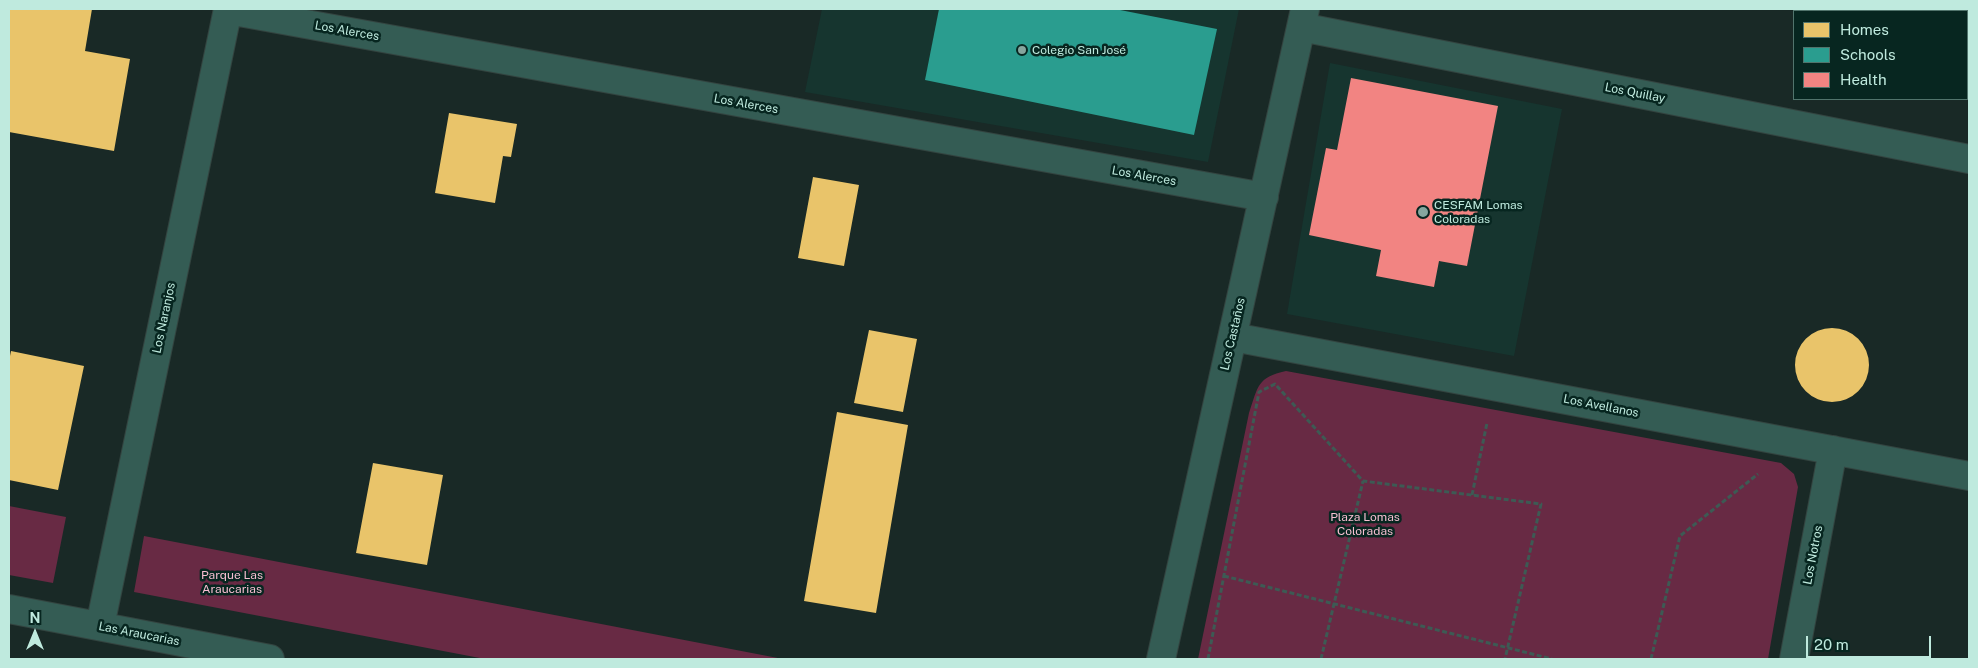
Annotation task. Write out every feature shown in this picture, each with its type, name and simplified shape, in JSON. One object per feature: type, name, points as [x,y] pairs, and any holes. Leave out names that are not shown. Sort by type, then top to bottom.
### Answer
[{"type":"street","name":"Los Alerces","points":[[228,9],[1264,197]]},
{"type":"street","name":"Los Naranjos","points":[[100,626],[228,9]]},
{"type":"street","name":"Los Castaños","points":[[1161,659],[1303,18]]},
{"type":"street","name":"Los Quillay","points":[[1303,18],[1969,159]]},
{"type":"street","name":"Los Avellanos","points":[[1233,336],[1969,476]]},
{"type":"street","name":"Los Notros","points":[[1794,659],[1833,450]]},
{"type":"street","name":"Las Araucarias","points":[[9,609],[270,659]]},
{"type":"path","points":[[1208,659],[1260,392],[1275,384],[1362,481],[1541,504],[1505,659]]},
{"type":"path","points":[[1472,495],[1495,386]]},
{"type":"path","points":[[1650,659],[1680,536],[1796,443]]},
{"type":"path","points":[[1321,659],[1362,481]]},
{"type":"path","points":[[1224,576],[1552,659]]},
{"type":"shaded area","name":"Colegio San José","points":[[822,9],[1239,9],[1208,162],[805,92]]},
{"type":"shaded area","name":"CESFAM Lomas Coloradas","points":[[1330,63],[1562,109],[1514,356],[1287,314]]},
{"type":"green space","name":"Plaza Lomas Coloradas","points":[[1286,371],[1781,463],[1794,474],[1798,487],[1768,659],[1198,659],[1254,396],[1260,384],[1269,376]]},
{"type":"green space","points":[[9,506],[66,517],[53,583],[9,575]]},
{"type":"green space","name":"Parque Las Araucarias","points":[[144,536],[783,659],[485,659],[134,592]]},
{"type":"building: Homes","points":[[9,9],[92,9],[85,51],[130,59],[114,151],[9,132]]},
{"type":"building: Homes","points":[[449,113],[517,124],[511,157],[503,156],[495,203],[435,193]]},
{"type":"building: Homes","points":[[813,177],[859,185],[844,266],[798,258]]},
{"type":"building: Homes","points":[[1832,328],[1853,334],[1863,344],[1869,365],[1863,386],[1853,396],[1832,402],[1811,396],[1801,386],[1795,365],[1801,344],[1811,334]]},
{"type":"building: Homes","points":[[869,330],[917,339],[903,412],[854,403]]},
{"type":"building: Homes","points":[[11,351],[84,366],[58,490],[9,480],[9,361]]},
{"type":"building: Homes","points":[[837,412],[908,425],[876,613],[804,601]]},
{"type":"building: Homes","points":[[373,463],[443,475],[427,565],[356,553]]},
{"type":"building: Schools","points":[[939,9],[1115,9],[1217,29],[1194,135],[925,80]]},
{"type":"building: Health","points":[[1351,78],[1498,106],[1467,266],[1439,261],[1434,287],[1376,276],[1381,250],[1309,235],[1326,148],[1337,150]]},
{"type":"place","name":"Colegio San José","points":[[1022,50]]},
{"type":"place","name":"CESFAM Lomas Coloradas","points":[[1423,212]]}]
